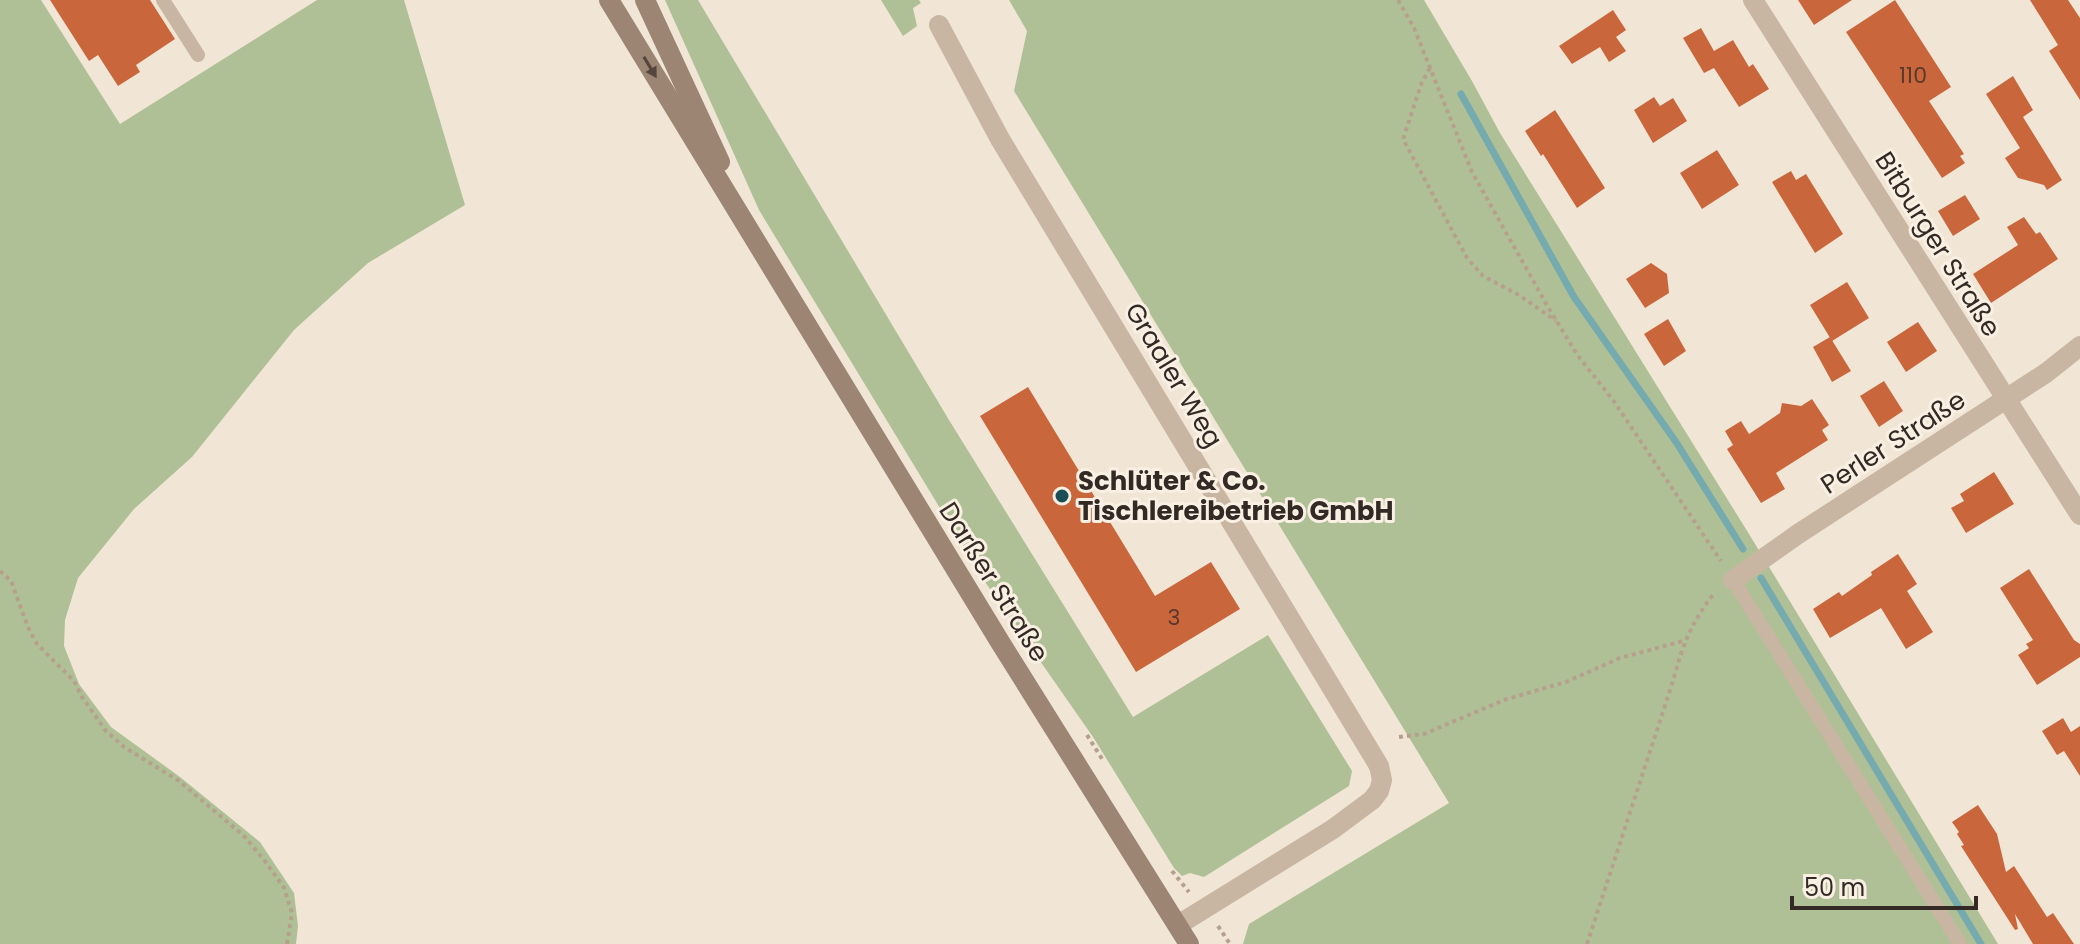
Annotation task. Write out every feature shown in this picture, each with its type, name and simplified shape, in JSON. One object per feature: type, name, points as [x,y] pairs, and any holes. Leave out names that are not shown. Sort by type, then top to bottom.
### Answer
[{"type":"main road","name":"Darßer Straße","points":[[609,0],[757,246],[1189,944]]},
{"type":"main road","name":"Darßer Straße","points":[[645,0],[757,246]]},
{"type":"street","name":"Bitburger Straße","points":[[1753,0],[2080,515]]},
{"type":"street","name":"Graaler Weg","points":[[939,25],[1000,139],[1379,766],[1382,780],[1372,800],[1333,829],[1178,925]]},
{"type":"street","name":"Perler Straße","points":[[1733,580],[1798,534],[2006,399],[2080,346]]},
{"type":"lane","points":[[163,0],[198,55]]},
{"type":"lane","points":[[1733,580],[1960,944]]},
{"type":"path","points":[[1398,0],[1414,28],[1472,172],[1557,322],[1733,580],[1718,589],[1696,616],[1684,641],[1587,944]]},
{"type":"path","points":[[1430,68],[1422,82],[1403,139],[1467,258],[1483,276],[1519,295],[1557,322]]},
{"type":"path","points":[[0,571],[11,581],[37,644],[74,681],[106,731],[124,747],[179,781],[200,798],[243,835],[265,861],[284,888],[292,913],[287,944]]},
{"type":"path","points":[[1399,737],[1424,734],[1504,700],[1566,682],[1620,658],[1684,641]]},
{"type":"green space","points":[[0,0],[41,0],[120,124],[317,0],[404,0],[465,205],[368,263],[294,330],[192,457],[134,509],[78,578],[65,620],[64,646],[79,684],[111,727],[180,777],[260,842],[294,893],[298,926],[296,944],[0,944]]},
{"type":"green space","points":[[665,0],[698,0],[949,420],[1133,717],[1268,635],[1352,771],[1349,786],[1204,877],[1190,873],[1182,876],[1174,868],[1093,737],[983,579],[759,210]]},
{"type":"green space","points":[[881,0],[919,0],[921,3],[913,8],[917,26],[903,36]]},
{"type":"green space","points":[[1009,0],[1424,0],[1500,133],[1998,944],[1243,944],[1249,924],[1449,803],[1014,91],[1027,31]]},
{"type":"building","points":[[50,0],[150,0],[175,39],[136,65],[140,72],[118,86],[98,55],[89,61]]},
{"type":"building","points":[[1798,0],[1852,0],[1814,25]]},
{"type":"building","points":[[1895,0],[1951,87],[1929,101],[1964,154],[1960,156],[1965,163],[1942,178],[1846,32]]},
{"type":"building","points":[[2030,0],[2068,0],[2080,18],[2080,100],[2049,51],[2058,45]]},
{"type":"building","points":[[1613,10],[1626,30],[1616,37],[1626,51],[1609,62],[1600,47],[1572,64],[1559,46]]},
{"type":"building","points":[[1701,28],[1714,51],[1733,40],[1749,67],[1753,64],[1769,89],[1739,107],[1714,68],[1704,73],[1683,38]]},
{"type":"building","points":[[2013,76],[2033,110],[2023,117],[2062,180],[2047,190],[2044,185],[2018,178],[2005,158],[2020,148],[1986,94]]},
{"type":"building","points":[[1654,97],[1660,106],[1673,98],[1687,121],[1653,143],[1634,110]]},
{"type":"building","points":[[1555,110],[1605,188],[1577,208],[1525,131]]},
{"type":"building","points":[[1717,150],[1739,185],[1702,209],[1680,173]]},
{"type":"building","points":[[1791,171],[1796,180],[1806,174],[1843,234],[1815,253],[1772,182]]},
{"type":"building","points":[[1965,195],[1980,219],[1953,236],[1938,211]]},
{"type":"building","points":[[2024,217],[2036,234],[2040,232],[2058,259],[1991,303],[1973,274],[2018,245],[2007,227]]},
{"type":"building","points":[[1651,263],[1667,274],[1669,293],[1645,308],[1626,279]]},
{"type":"building","points":[[1847,282],[1869,318],[1832,341],[1810,305]]},
{"type":"building","points":[[1668,319],[1686,351],[1664,366],[1644,334]]},
{"type":"building","points":[[1918,322],[1937,351],[1906,372],[1887,342]]},
{"type":"building","points":[[1830,337],[1851,371],[1832,382],[1813,347]]},
{"type":"building","points":[[1884,381],[1903,411],[1879,427],[1860,396]]},
{"type":"building","name":"Schlüter & Co. Tischlereibetrieb GmbH","points":[[1028,387],[1155,596],[1211,562],[1240,609],[1136,672],[980,416]]},
{"type":"building","points":[[1812,399],[1829,425],[1822,430],[1828,440],[1776,473],[1785,489],[1761,503],[1727,449],[1733,445],[1725,431],[1741,421],[1749,434],[1780,413],[1782,403],[1801,406]]},
{"type":"building","points":[[1994,472],[2014,504],[1966,533],[1951,508],[1964,501],[1960,494]]},
{"type":"building","points":[[1898,554],[1917,584],[1907,591],[1933,632],[1906,649],[1881,608],[1830,638],[1813,609],[1839,592],[1842,596]]},
{"type":"building","points":[[2029,569],[2074,640],[2080,644],[2080,657],[2037,685],[2018,655],[2029,648],[2026,644],[2033,640],[2000,588]]},
{"type":"building","points":[[2063,718],[2071,732],[2080,726],[2080,776],[2064,751],[2057,755],[2042,731]]},
{"type":"building","points":[[1978,805],[1997,834],[2006,872],[2014,866],[2047,917],[2053,913],[2074,944],[2033,944],[2015,914],[2018,929],[2015,930],[1961,846],[1964,845],[1952,822]]},
{"type":"waterway","points":[[1461,94],[1574,297],[1676,442],[1743,549]]},
{"type":"waterway","points":[[1761,578],[1981,944]]},
{"type":"place","name":"Schlüter & Co. Tischlereibetrieb GmbH","points":[[1062,496]]}]
